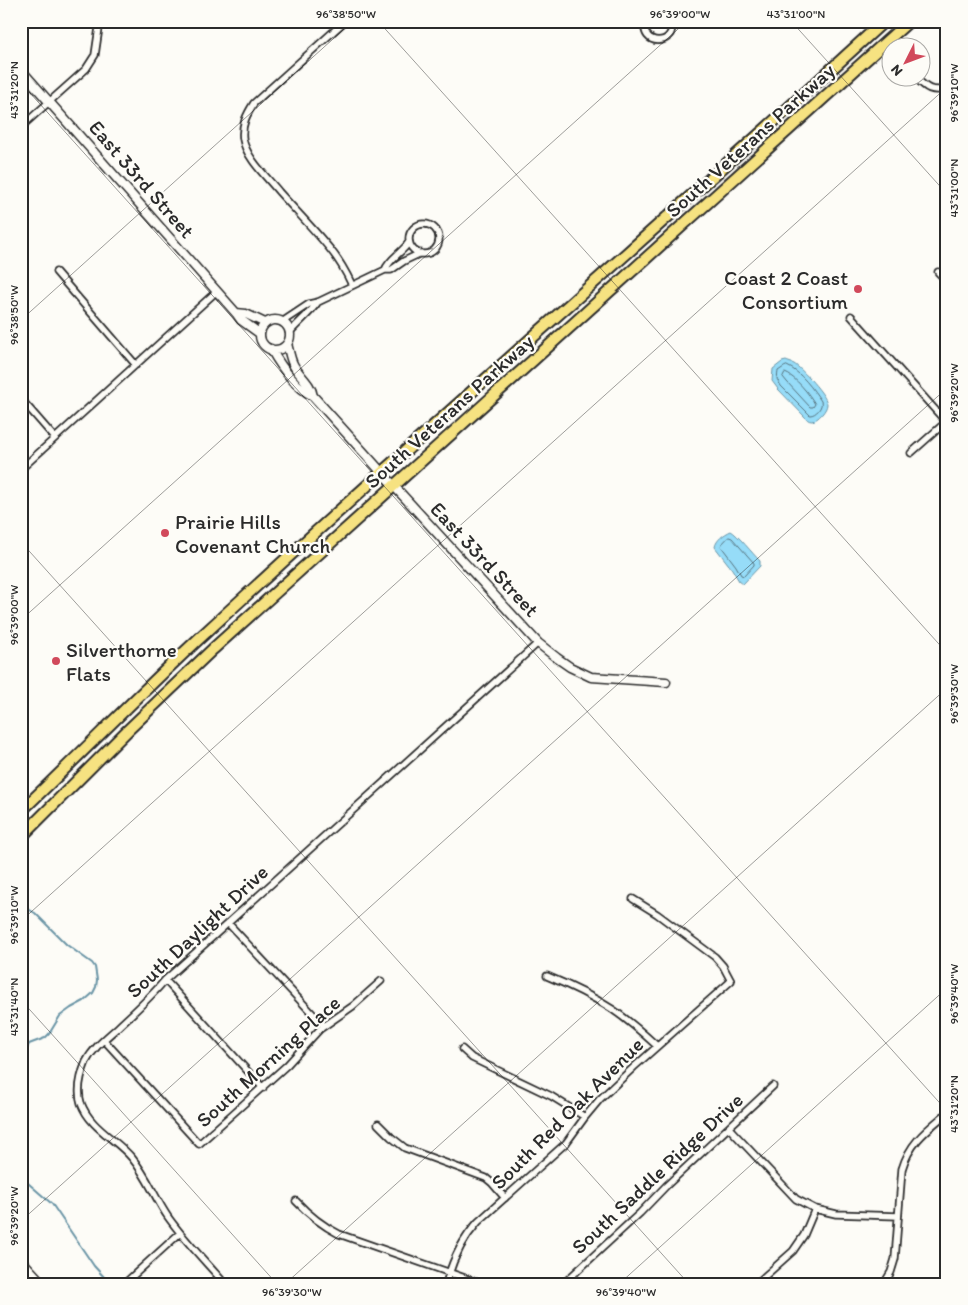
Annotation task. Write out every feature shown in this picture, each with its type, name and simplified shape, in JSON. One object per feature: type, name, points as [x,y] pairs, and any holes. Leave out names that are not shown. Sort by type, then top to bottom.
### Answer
[{"type":"highway","name":"South Veterans Parkway","points":[[21,811],[201,637],[884,21]]},
{"type":"highway","name":"South Veterans Parkway","points":[[21,837],[128,730],[285,583],[909,21]]},
{"type":"street","points":[[21,127],[86,69],[95,55],[100,21]]},
{"type":"street","points":[[346,21],[254,103],[242,128],[243,140],[247,151],[260,170],[330,249],[342,265],[352,285]]},
{"type":"street","points":[[646,21],[644,26],[647,35],[658,41],[667,38],[672,31],[672,23]]},
{"type":"street","name":"East 33rd Street","points":[[21,70],[241,320],[259,333],[262,343],[270,350],[297,384],[313,396],[538,642],[570,667],[591,677],[666,682]]},
{"type":"street","points":[[929,88],[933,90],[947,89]]},
{"type":"street","points":[[282,322],[309,304],[318,302],[385,270],[391,270],[421,253],[430,252],[437,246],[439,237],[435,228],[426,224],[412,229],[409,242],[398,255],[387,263],[385,270]]},
{"type":"street","points":[[409,242],[413,248],[421,253]]},
{"type":"street","points":[[56,272],[136,365]]},
{"type":"street","points":[[938,272],[947,282]]},
{"type":"street","points":[[21,468],[217,291]]},
{"type":"street","points":[[290,332],[298,322],[312,311],[318,302]]},
{"type":"street","points":[[236,313],[246,314],[265,323]]},
{"type":"street","points":[[851,316],[946,422],[912,452]]},
{"type":"street","points":[[259,333],[265,323],[274,319],[288,326],[290,337],[287,344],[281,349],[270,350]]},
{"type":"street","name":"East 33rd Street","points":[[287,344],[296,370],[312,389],[313,396]]},
{"type":"street","points":[[21,399],[55,438]]},
{"type":"street","name":"South Daylight Drive","points":[[225,1284],[180,1233],[132,1159],[92,1122],[86,1113],[79,1092],[82,1072],[86,1062],[104,1040],[147,1000],[165,980],[538,642]]},
{"type":"street","name":"South Red Oak Avenue","points":[[446,1284],[460,1248],[470,1232],[566,1143],[600,1099],[731,980],[715,957],[657,914],[633,899]]},
{"type":"street","points":[[228,923],[324,1026]]},
{"type":"street","points":[[547,976],[611,1008],[657,1046]]},
{"type":"street","points":[[165,980],[262,1088]]},
{"type":"street","name":"South Morning Place","points":[[104,1040],[199,1144],[288,1066],[324,1026],[353,1006],[381,982]]},
{"type":"street","points":[[462,1049],[472,1058],[551,1096],[585,1117]]},
{"type":"street","name":"South Saddle Ridge Drive","points":[[563,1284],[773,1086]]},
{"type":"street","points":[[884,1284],[895,1260],[902,1169],[909,1151],[916,1140],[947,1112]]},
{"type":"street","points":[[378,1124],[405,1148],[486,1178],[492,1182],[505,1198]]},
{"type":"street","points":[[729,1128],[796,1199],[815,1209],[836,1214],[898,1216]]},
{"type":"street","points":[[296,1201],[311,1217],[339,1234],[482,1284]]},
{"type":"street","points":[[756,1284],[793,1251],[804,1235],[815,1209]]},
{"type":"street","points":[[124,1284],[180,1233]]},
{"type":"street","points":[[21,1260],[43,1284]]},
{"type":"street","points":[[21,1280],[24,1284]]},
{"type":"water","points":[[786,361],[794,364],[802,371],[826,400],[826,409],[814,420],[807,419],[772,381],[773,369]]},
{"type":"water","points":[[731,531],[760,561],[760,566],[743,584],[715,547],[721,538]]},
{"type":"waterway","points":[[21,905],[35,913],[67,945],[92,963],[95,967],[97,980],[93,993],[60,1016],[49,1034],[45,1038],[29,1044],[25,1054]]},
{"type":"waterway","points":[[21,1177],[52,1204],[94,1266],[114,1284]]},
{"type":"place","name":"Coast 2 Coast Consortium","points":[[858,289]]},
{"type":"place","name":"Prairie Hills Covenant Church","points":[[165,533]]},
{"type":"place","name":"Silverthorne Flats","points":[[56,661]]}]
